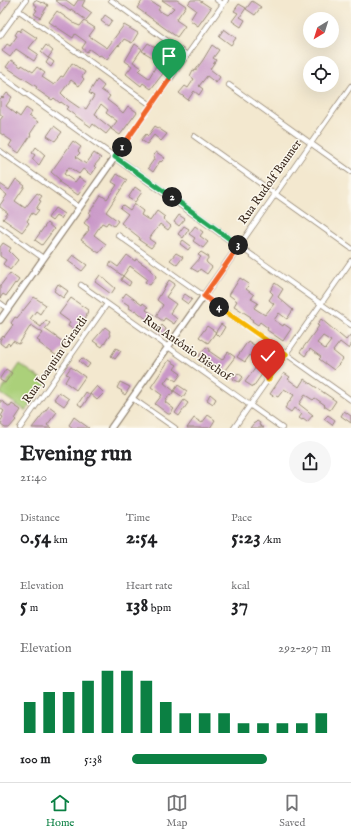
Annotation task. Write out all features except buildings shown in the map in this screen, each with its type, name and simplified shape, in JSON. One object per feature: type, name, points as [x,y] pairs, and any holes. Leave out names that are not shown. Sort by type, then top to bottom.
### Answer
[{"type":"street","points":[[0,36],[26,0]]},
{"type":"street","points":[[111,0],[187,55]]},
{"type":"street","points":[[0,320],[224,2],[217,0]]},
{"type":"street","points":[[18,10],[151,105]]},
{"type":"street","points":[[0,75],[351,325]]},
{"type":"street","points":[[229,85],[351,172]]},
{"type":"street","name":"Rua Rudolf Baumer","points":[[111,428],[311,143],[349,94],[351,86]]},
{"type":"street","points":[[194,136],[351,248]]},
{"type":"street","points":[[0,151],[79,207]]},
{"type":"street","points":[[0,227],[43,258]]},
{"type":"street","points":[[118,235],[351,400]]},
{"type":"street","points":[[234,428],[351,261]]},
{"type":"street","name":"Rua Antônio Bischof","points":[[81,285],[282,428]]},
{"type":"street","points":[[0,304],[8,309]]},
{"type":"street","name":"Rua Joaquim Girardi","points":[[20,428],[108,304]]},
{"type":"street","points":[[132,398],[175,428]]},
{"type":"green space","points":[[20,364],[47,383],[26,411],[0,393]]},
{"type":"route","points":[[169,80],[115,157],[239,246],[204,296],[286,354],[268,380]]}]
